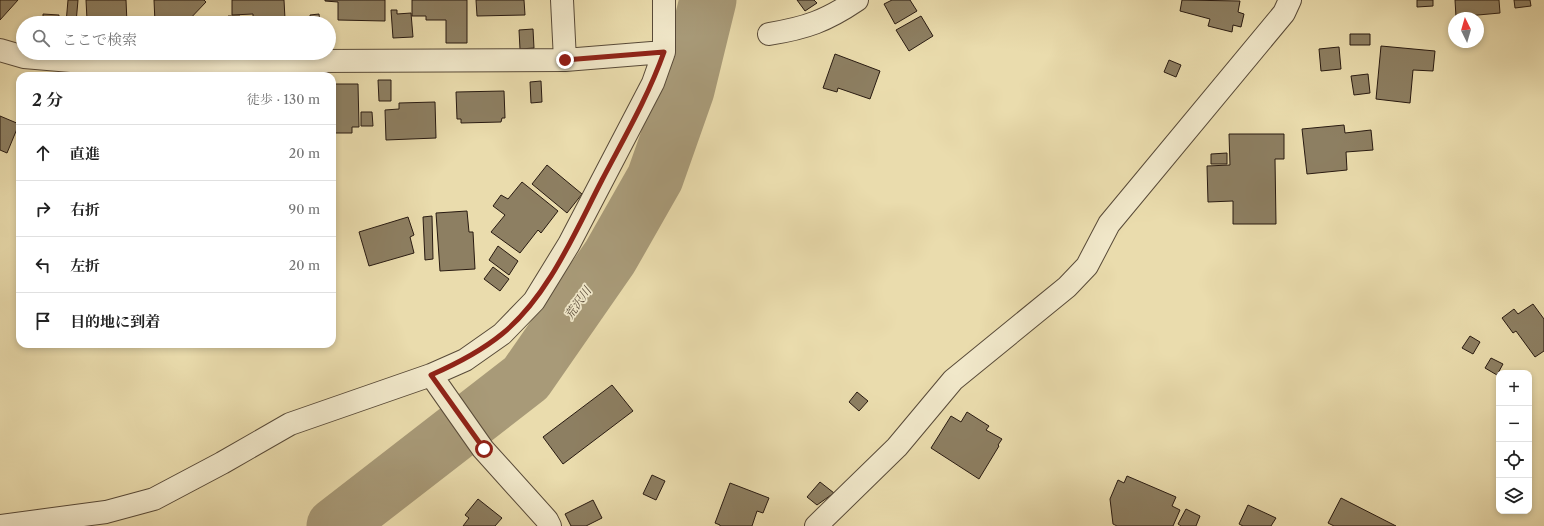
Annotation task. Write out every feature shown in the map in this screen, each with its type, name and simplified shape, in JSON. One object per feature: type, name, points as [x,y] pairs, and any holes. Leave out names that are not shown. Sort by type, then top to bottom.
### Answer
[{"type":"street","points":[[562,0],[565,60]]},
{"type":"street","points":[[0,526],[106,512],[154,499],[222,463],[290,424],[436,383],[502,334],[534,301],[569,244],[653,83],[664,52],[664,0]]},
{"type":"street","points":[[769,34],[798,29],[833,16],[857,0]]},
{"type":"street","points":[[816,526],[897,447],[953,380],[1067,287],[1087,266],[1109,224],[1284,13],[1290,0]]},
{"type":"street","points":[[0,50],[16,55]]},
{"type":"street","points":[[54,60],[83,62],[565,60],[664,52]]},
{"type":"street","points":[[436,383],[484,449],[547,520],[550,526]]},
{"type":"building","points":[[0,0],[18,0],[0,20]]},
{"type":"building","points":[[68,0],[78,0],[77,16],[67,16]]},
{"type":"building","points":[[86,0],[126,0],[127,16],[87,16]]},
{"type":"building","points":[[154,0],[204,0],[206,2],[193,16],[155,16]]},
{"type":"building","points":[[232,0],[284,0],[285,16],[253,16],[253,14],[232,15]]},
{"type":"building","points":[[325,0],[385,0],[385,21],[338,20],[338,2]]},
{"type":"building","points":[[412,0],[467,0],[467,43],[446,43],[446,20],[426,20],[426,16],[412,16]]},
{"type":"building","points":[[476,0],[524,0],[525,15],[477,16]]},
{"type":"building","points":[[797,0],[814,0],[817,3],[805,11]]},
{"type":"building","points":[[892,0],[910,0],[917,11],[895,24],[884,4]]},
{"type":"building","points":[[1182,0],[1240,1],[1238,12],[1244,14],[1241,27],[1233,25],[1232,32],[1208,26],[1210,19],[1180,11]]},
{"type":"building","points":[[1417,0],[1433,0],[1433,6],[1417,7]]},
{"type":"building","points":[[1455,0],[1499,0],[1500,13],[1484,14],[1484,12],[1456,12]]},
{"type":"building","points":[[1514,0],[1530,0],[1531,6],[1515,8]]},
{"type":"building","points":[[391,10],[397,10],[397,14],[411,13],[413,37],[393,38]]},
{"type":"building","points":[[43,14],[59,15],[59,16],[43,16]]},
{"type":"building","points":[[319,14],[319,16],[310,16]]},
{"type":"building","points":[[921,16],[933,36],[909,51],[896,30]]},
{"type":"building","points":[[533,29],[534,48],[520,49],[519,30]]},
{"type":"building","points":[[1350,34],[1370,34],[1370,45],[1350,45]]},
{"type":"building","points":[[1381,46],[1435,51],[1433,71],[1413,70],[1410,103],[1376,99]]},
{"type":"building","points":[[1339,47],[1341,69],[1321,71],[1319,49]]},
{"type":"building","points":[[835,54],[880,71],[870,99],[838,88],[837,92],[823,88]]},
{"type":"building","points":[[1169,60],[1181,65],[1176,77],[1164,72]]},
{"type":"building","points":[[1368,74],[1370,93],[1354,95],[1351,76]]},
{"type":"building","points":[[378,80],[391,80],[391,101],[379,101]]},
{"type":"building","points":[[541,81],[542,102],[531,103],[530,82]]},
{"type":"building","points":[[336,84],[358,84],[359,127],[352,127],[352,133],[336,133]]},
{"type":"building","points":[[504,91],[505,118],[502,118],[501,122],[461,123],[461,119],[457,119],[456,92]]},
{"type":"building","points":[[435,102],[436,138],[386,140],[385,110],[399,109],[399,103]]},
{"type":"building","points":[[361,112],[372,112],[373,126],[361,126]]},
{"type":"building","points":[[0,116],[16,123],[16,131],[7,153],[0,150]]},
{"type":"building","points":[[1344,125],[1345,133],[1371,130],[1373,150],[1346,152],[1347,170],[1307,174],[1302,129]]},
{"type":"building","points":[[1229,134],[1284,134],[1284,159],[1275,159],[1276,224],[1233,224],[1233,201],[1208,202],[1207,166],[1230,165]]},
{"type":"building","points":[[1227,153],[1227,164],[1211,164],[1211,154]]},
{"type":"building","points":[[547,165],[582,194],[567,213],[532,184]]},
{"type":"building","points":[[522,182],[558,211],[541,233],[538,230],[520,253],[491,232],[505,215],[493,206],[501,195],[508,199]]},
{"type":"building","points":[[467,211],[469,232],[473,232],[475,269],[440,271],[436,213]]},
{"type":"building","points":[[432,216],[433,259],[425,260],[423,217]]},
{"type":"building","points":[[408,217],[414,235],[410,237],[414,253],[369,266],[359,232]]},
{"type":"building","points":[[498,246],[518,261],[509,275],[489,260]]},
{"type":"building","points":[[493,267],[509,279],[500,291],[484,279]]},
{"type":"building","points":[[1533,304],[1544,319],[1544,351],[1535,357],[1516,331],[1513,333],[1502,318],[1514,309],[1518,314]]},
{"type":"building","points":[[1470,336],[1480,342],[1473,354],[1462,348]]},
{"type":"building","points":[[1491,358],[1503,364],[1500,370],[1496,370],[1496,374],[1485,368]]},
{"type":"building","points":[[612,385],[633,411],[563,464],[543,437]]},
{"type":"building","points":[[857,392],[868,401],[859,411],[849,402]]},
{"type":"building","points":[[967,412],[989,426],[986,430],[1002,439],[979,479],[931,448],[951,416],[961,422]]},
{"type":"building","points":[[652,475],[665,481],[656,500],[643,494]]},
{"type":"building","points":[[1127,476],[1176,497],[1172,506],[1180,510],[1173,526],[1117,526],[1113,524],[1110,499],[1118,480],[1124,483]]},
{"type":"building","points":[[820,482],[834,493],[817,505],[807,497]]},
{"type":"building","points":[[730,483],[769,498],[763,513],[757,511],[752,526],[720,526],[715,523]]},
{"type":"building","points":[[1341,498],[1396,526],[1334,526],[1328,523]]},
{"type":"building","points":[[478,499],[502,518],[495,526],[463,526],[469,518],[465,515]]},
{"type":"building","points":[[593,500],[602,518],[586,526],[571,526],[565,514]]},
{"type":"building","points":[[1248,505],[1276,518],[1271,526],[1243,526],[1239,524]]},
{"type":"building","points":[[1186,509],[1200,516],[1196,526],[1181,526],[1178,524]]},
{"type":"waterway","name":"荒沢川","points":[[335,526],[526,378],[610,257],[655,178],[686,90],[708,0]]},
{"type":"route","points":[[484,449],[431,375],[465,360],[502,334],[534,301],[569,244],[653,83],[664,52],[565,60]]}]
